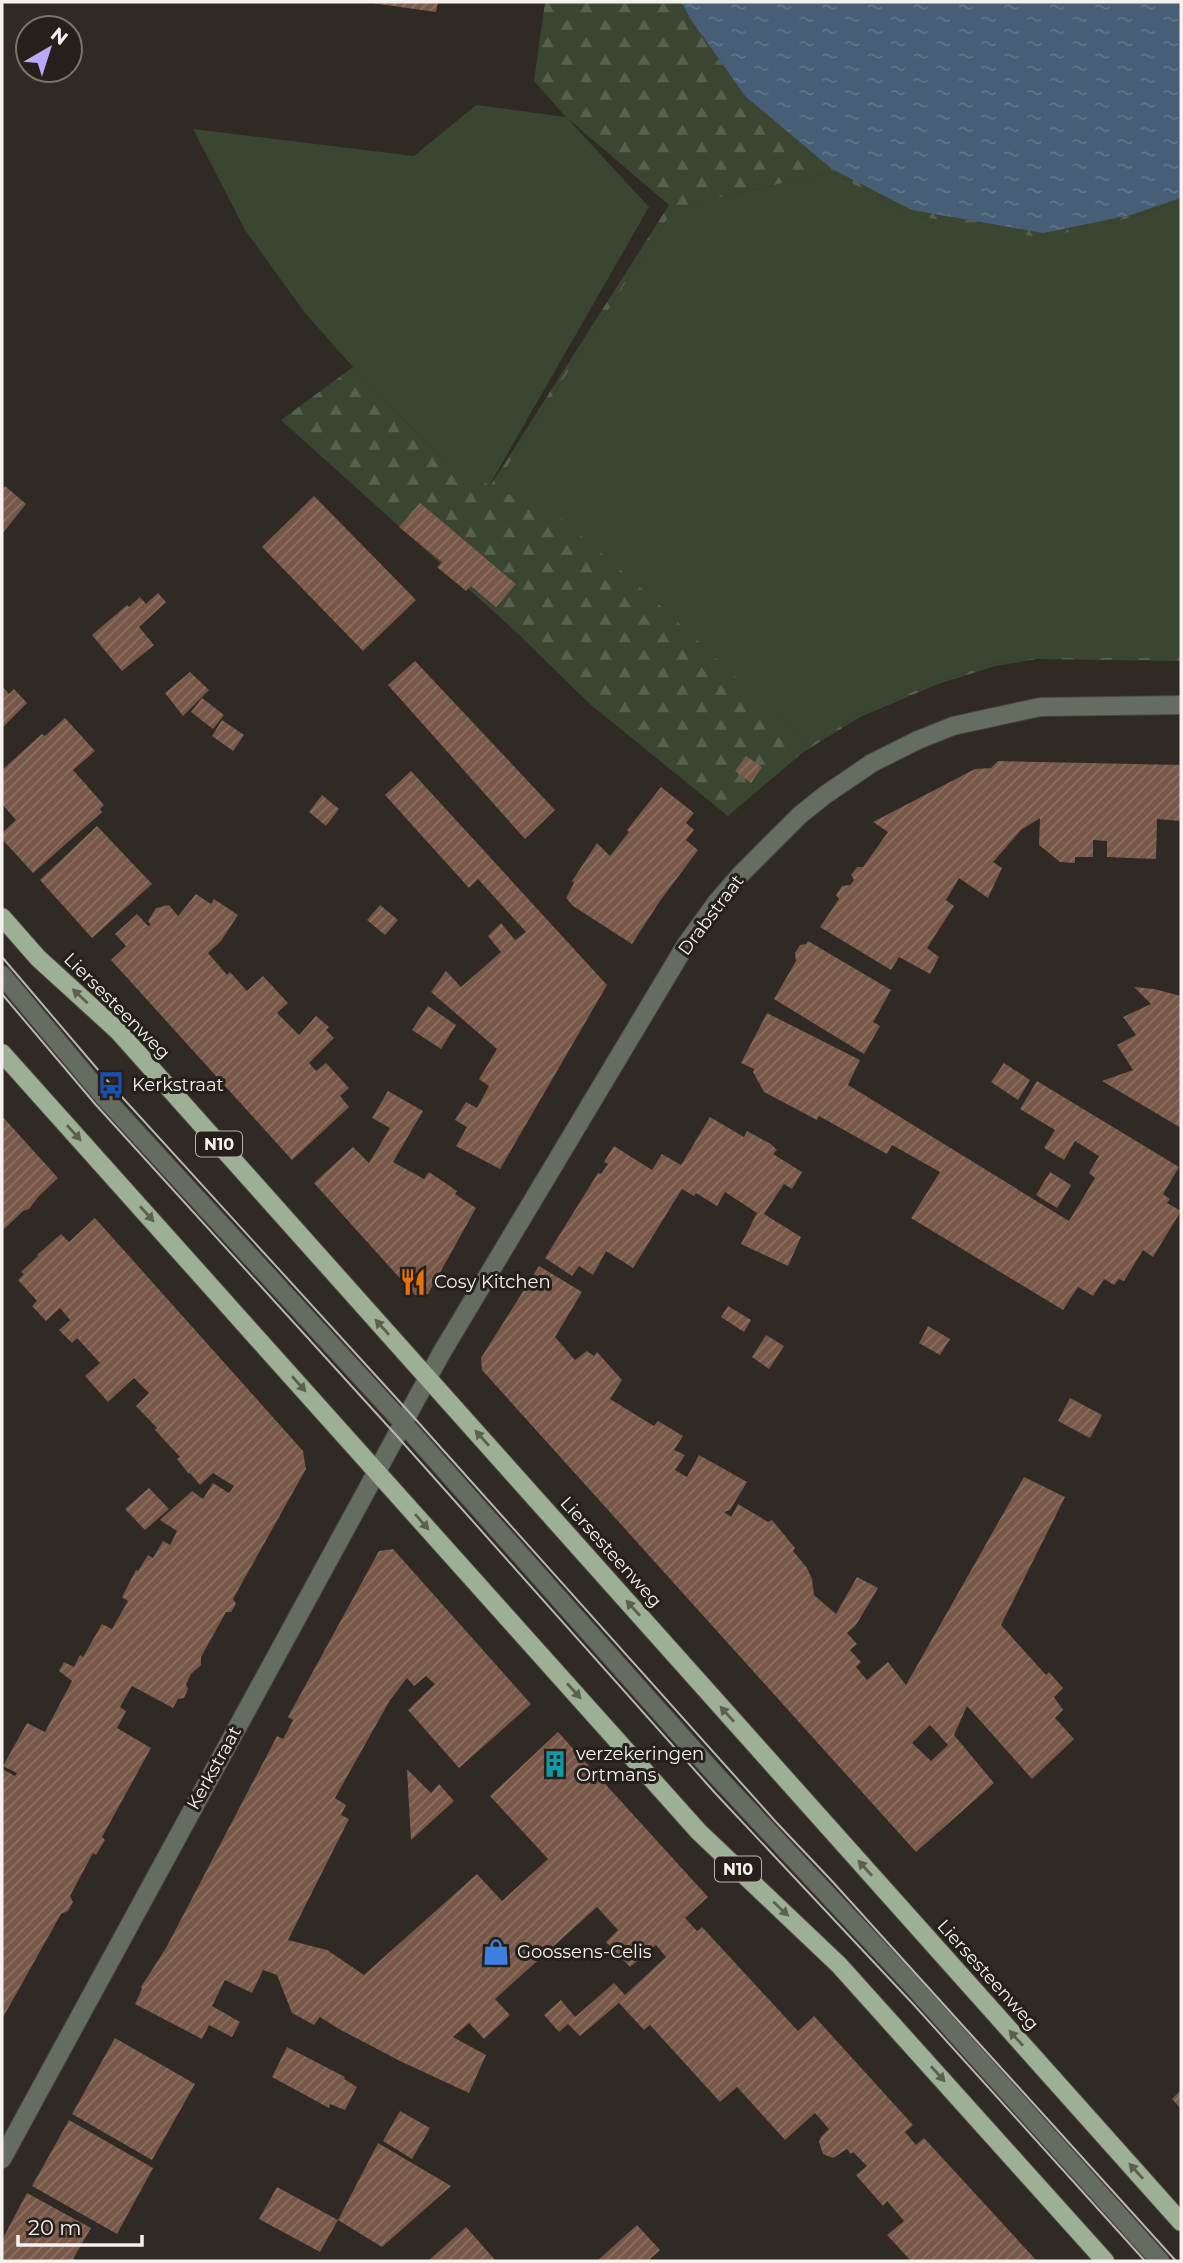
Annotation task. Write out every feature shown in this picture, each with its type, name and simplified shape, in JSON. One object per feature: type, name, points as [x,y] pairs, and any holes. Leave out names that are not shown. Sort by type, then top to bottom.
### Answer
[{"type":"main road","name":"Liersesteenweg","points":[[2,917],[38,957],[118,1031],[1181,2222]]},
{"type":"main road","name":"N10","points":[[2,1052],[699,1832],[839,1965],[1105,2261]]},
{"type":"street","name":"Drabstraat","points":[[427,1378],[687,943],[741,874],[800,815],[872,763],[953,726],[1040,707],[1181,705]]},
{"type":"street","points":[[2,975],[104,1097],[403,1423],[715,1774],[912,1985],[1160,2261]]},
{"type":"street","name":"Kerkstraat","points":[[2,2159],[427,1378]]},
{"type":"green space","points":[[545,2],[681,2],[745,96],[1131,215],[1181,198],[1181,201],[1133,217],[1043,238],[912,215],[831,172],[674,208],[493,488],[556,514],[649,595],[809,746],[859,715],[936,682],[994,664],[1037,658],[1181,658],[1181,661],[1037,659],[995,666],[938,684],[860,717],[802,753],[728,816],[591,705],[513,629],[281,420],[353,367],[436,453],[490,486],[669,205],[566,117],[534,81]]},
{"type":"green space","points":[[476,105],[566,117],[649,207],[489,486],[436,453],[305,313],[245,230],[193,129],[414,156]]},
{"type":"green space","points":[[831,172],[912,215],[1043,237],[1133,217],[1181,201],[1181,658],[1037,658],[994,664],[936,682],[859,715],[809,746],[649,596],[493,488],[674,208]]},
{"type":"water","points":[[681,2],[1181,2],[1181,198],[1131,215],[1043,233],[912,210],[832,169],[745,96]]},
{"type":"building","points":[[372,2],[438,2],[436,12]]},
{"type":"building","points":[[5,486],[26,504],[2,534],[2,489]]},
{"type":"building","points":[[314,496],[416,600],[363,651],[262,547]]},
{"type":"building","points":[[420,503],[516,584],[496,607],[471,586],[466,591],[437,567],[442,562],[399,527]]},
{"type":"building","points":[[158,593],[166,602],[139,627],[154,645],[122,671],[92,635],[127,605],[129,607],[140,597],[146,604]]},
{"type":"building","points":[[415,661],[555,810],[525,839],[388,685]]},
{"type":"building","points":[[190,672],[209,690],[183,716],[165,693]]},
{"type":"building","points":[[2,686],[9,694],[14,689],[27,703],[2,728]]},
{"type":"building","points":[[202,698],[224,715],[213,729],[191,712]]},
{"type":"building","points":[[65,718],[95,751],[73,770],[104,805],[100,809],[102,812],[33,873],[2,839],[2,833],[16,820],[2,804],[2,770],[42,734],[45,736]]},
{"type":"building","points":[[222,720],[244,735],[233,751],[212,736]]},
{"type":"building","points":[[746,756],[762,767],[751,783],[735,771]]},
{"type":"building","points":[[998,761],[1181,765],[1181,821],[1157,819],[1156,859],[1107,857],[1107,841],[1093,840],[1093,857],[1075,857],[1075,863],[1060,862],[1039,845],[1040,818],[1021,830],[993,862],[1002,868],[988,898],[959,878],[946,900],[954,906],[927,948],[939,957],[930,974],[899,957],[891,970],[820,927],[839,899],[836,895],[842,886],[850,885],[854,880],[851,875],[857,867],[863,867],[888,832],[873,822],[975,769],[991,768]]},
{"type":"building","points":[[411,771],[607,985],[500,1169],[456,1146],[467,1127],[455,1120],[466,1102],[477,1108],[489,1086],[479,1079],[497,1049],[431,992],[446,971],[461,987],[501,952],[488,936],[501,923],[515,940],[526,932],[478,879],[469,888],[385,795]]},
{"type":"building","points":[[661,787],[694,813],[686,823],[694,830],[686,840],[698,850],[632,944],[573,906],[566,898],[574,883],[572,881],[597,843],[610,856]]},
{"type":"building","points":[[322,795],[339,809],[326,826],[309,812]]},
{"type":"building","points":[[97,826],[152,884],[92,938],[40,880]]},
{"type":"building","points":[[196,894],[211,904],[214,899],[238,915],[221,941],[208,953],[227,975],[230,972],[247,991],[263,976],[288,1003],[277,1013],[299,1035],[316,1016],[329,1027],[326,1030],[334,1038],[309,1063],[316,1071],[326,1063],[349,1088],[340,1096],[349,1107],[292,1160],[111,960],[126,946],[115,934],[137,914],[148,926],[151,925],[148,921],[156,908],[169,905],[178,916]]},
{"type":"building","points":[[380,905],[398,920],[385,935],[367,920]]},
{"type":"building","points":[[808,941],[891,990],[873,1022],[880,1026],[864,1054],[774,999],[796,961],[795,953],[800,945]]},
{"type":"building","points":[[1134,987],[1181,996],[1181,1128],[1102,1081],[1133,1070],[1117,1045],[1136,1035],[1123,1017],[1151,1004]]},
{"type":"building","points":[[428,1006],[456,1025],[441,1049],[412,1030]]},
{"type":"building","points":[[767,1013],[860,1060],[848,1085],[1069,1221],[1095,1178],[1089,1173],[1099,1156],[1075,1141],[1064,1160],[1044,1148],[1055,1130],[1020,1109],[1037,1081],[1179,1167],[1163,1194],[1170,1199],[1167,1203],[1181,1211],[1153,1257],[1143,1250],[1124,1281],[1119,1279],[1114,1285],[1104,1279],[1093,1296],[1078,1287],[1063,1310],[911,1218],[940,1172],[892,1145],[887,1154],[819,1116],[817,1120],[764,1092],[753,1072],[754,1069],[741,1063]]},
{"type":"building","points":[[1004,1063],[1030,1080],[1018,1100],[991,1082]]},
{"type":"building","points":[[388,1091],[423,1111],[393,1162],[424,1179],[429,1172],[476,1208],[428,1294],[415,1295],[314,1183],[353,1147],[369,1163],[390,1128],[372,1118]]},
{"type":"building","points":[[2,1116],[58,1178],[29,1209],[23,1211],[2,1231]]},
{"type":"building","points":[[710,1117],[744,1137],[747,1131],[771,1144],[777,1150],[773,1154],[802,1172],[792,1189],[784,1184],[764,1214],[801,1237],[788,1266],[741,1244],[757,1213],[725,1192],[717,1206],[696,1193],[694,1196],[682,1189],[633,1268],[606,1251],[593,1275],[579,1266],[572,1276],[545,1258],[598,1173],[601,1174],[608,1164],[604,1162],[614,1146],[652,1170],[662,1154],[681,1165]]},
{"type":"building","points":[[1050,1172],[1071,1185],[1057,1208],[1036,1195]]},
{"type":"building","points":[[95,1218],[303,1451],[306,1469],[233,1599],[236,1604],[231,1612],[226,1612],[201,1657],[201,1665],[191,1674],[184,1698],[178,1699],[173,1708],[132,1686],[120,1707],[126,1711],[117,1728],[151,1748],[102,1837],[105,1840],[96,1855],[93,1853],[70,1896],[73,1902],[68,1911],[61,1914],[2,2019],[2,1774],[4,1770],[15,1776],[17,1773],[3,1766],[27,1723],[45,1732],[72,1681],[59,1671],[64,1662],[74,1667],[102,1624],[112,1629],[128,1601],[122,1597],[136,1570],[138,1571],[148,1555],[153,1558],[163,1541],[170,1545],[177,1531],[160,1520],[192,1491],[203,1499],[213,1483],[229,1493],[234,1486],[213,1473],[200,1485],[189,1474],[177,1459],[180,1457],[136,1406],[149,1393],[134,1378],[108,1402],[85,1376],[100,1363],[77,1338],[72,1343],[59,1330],[70,1320],[60,1308],[46,1321],[32,1306],[37,1301],[18,1280],[24,1274],[21,1272],[61,1234],[69,1242]]},
{"type":"building","points":[[539,1266],[582,1292],[555,1337],[575,1360],[587,1351],[594,1356],[597,1352],[622,1380],[610,1399],[654,1426],[658,1421],[683,1436],[674,1450],[685,1455],[675,1470],[687,1477],[699,1455],[747,1482],[730,1510],[724,1512],[731,1517],[738,1504],[768,1522],[772,1520],[807,1568],[814,1595],[836,1614],[857,1577],[878,1588],[856,1625],[847,1633],[857,1644],[850,1650],[861,1662],[856,1667],[867,1680],[888,1662],[906,1685],[1024,1477],[1065,1497],[1001,1625],[1046,1675],[1049,1672],[1063,1688],[1054,1697],[1063,1710],[1055,1718],[1074,1739],[1032,1779],[967,1706],[954,1735],[994,1783],[916,1852],[482,1370],[481,1358]],"holes":[[[930,1725],[948,1745],[931,1761],[912,1743]]]},
{"type":"building","points":[[728,1306],[751,1320],[744,1332],[721,1317]]},
{"type":"building","points":[[928,1326],[950,1339],[940,1355],[919,1343]]},
{"type":"building","points":[[766,1335],[784,1346],[769,1369],[752,1357]]},
{"type":"building","points":[[1070,1398],[1102,1415],[1090,1438],[1058,1421]]},
{"type":"building","points":[[149,1488],[169,1509],[145,1530],[125,1509]]},
{"type":"building","points":[[393,1549],[531,1704],[459,1768],[408,1710],[435,1684],[426,1676],[414,1686],[407,1678],[390,1700],[335,1798],[346,1805],[341,1815],[349,1819],[288,1940],[327,1950],[364,1975],[477,1874],[502,1901],[548,1859],[490,1796],[558,1732],[708,1897],[685,1918],[697,1931],[702,1927],[798,2031],[814,2016],[913,2125],[905,2132],[916,2145],[924,2138],[1037,2261],[911,2261],[887,2235],[904,2221],[887,2201],[883,2206],[856,2175],[867,2166],[853,2152],[851,2154],[847,2149],[833,2158],[823,2154],[819,2142],[829,2129],[815,2113],[785,2140],[737,2087],[720,2102],[650,2025],[644,2030],[619,2003],[580,2036],[568,2024],[559,2032],[544,2015],[561,2000],[575,2017],[614,1983],[625,1995],[666,1957],[656,1945],[630,1967],[606,1942],[618,1930],[597,1907],[495,1999],[510,2015],[484,2039],[469,2023],[453,2037],[486,2055],[469,2093],[400,2061],[320,2017],[314,2025],[292,2013],[277,1975],[263,1970],[252,1993],[225,1980],[212,2006],[240,2022],[232,2037],[209,2025],[202,2039],[135,2004],[141,1987],[166,1948],[277,1736],[283,1739],[288,1730],[293,1720],[288,1717],[379,1551]]},
{"type":"building","points":[[407,1769],[431,1793],[439,1784],[454,1801],[411,1840]]},
{"type":"building","points":[[115,2038],[195,2084],[152,2160],[72,2114]]},
{"type":"building","points":[[287,2047],[345,2077],[344,2079],[357,2087],[345,2110],[330,2104],[329,2108],[272,2077]]},
{"type":"building","points":[[1181,2090],[1181,2109],[1172,2099]]},
{"type":"building","points":[[400,2111],[430,2128],[412,2159],[383,2141]]},
{"type":"building","points":[[69,2120],[153,2168],[117,2234],[32,2186]]},
{"type":"building","points":[[378,2143],[451,2186],[382,2247],[338,2220]]},
{"type":"building","points":[[277,2187],[338,2220],[320,2252],[259,2219]]},
{"type":"building","points":[[27,2193],[91,2228],[73,2259],[78,2261],[2,2261],[2,2240]]},
{"type":"building","points":[[637,2225],[660,2250],[648,2261],[597,2261]]},
{"type":"building","points":[[466,2227],[496,2261],[428,2261]]},
{"type":"tram line","points":[[2,957],[111,1085],[1176,2261]]},
{"type":"tram line","points":[[2,994],[96,1105],[396,1435],[716,1794],[914,2005],[1145,2261]]},
{"type":"place","name":"Kerkstraat","points":[[111,1085]]},
{"type":"place","name":"Cosy Kitchen","points":[[413,1282]]},
{"type":"place","name":"verzekeringen Ortmans","points":[[555,1764]]},
{"type":"place","name":"Goossens-Celis","points":[[496,1952]]}]
